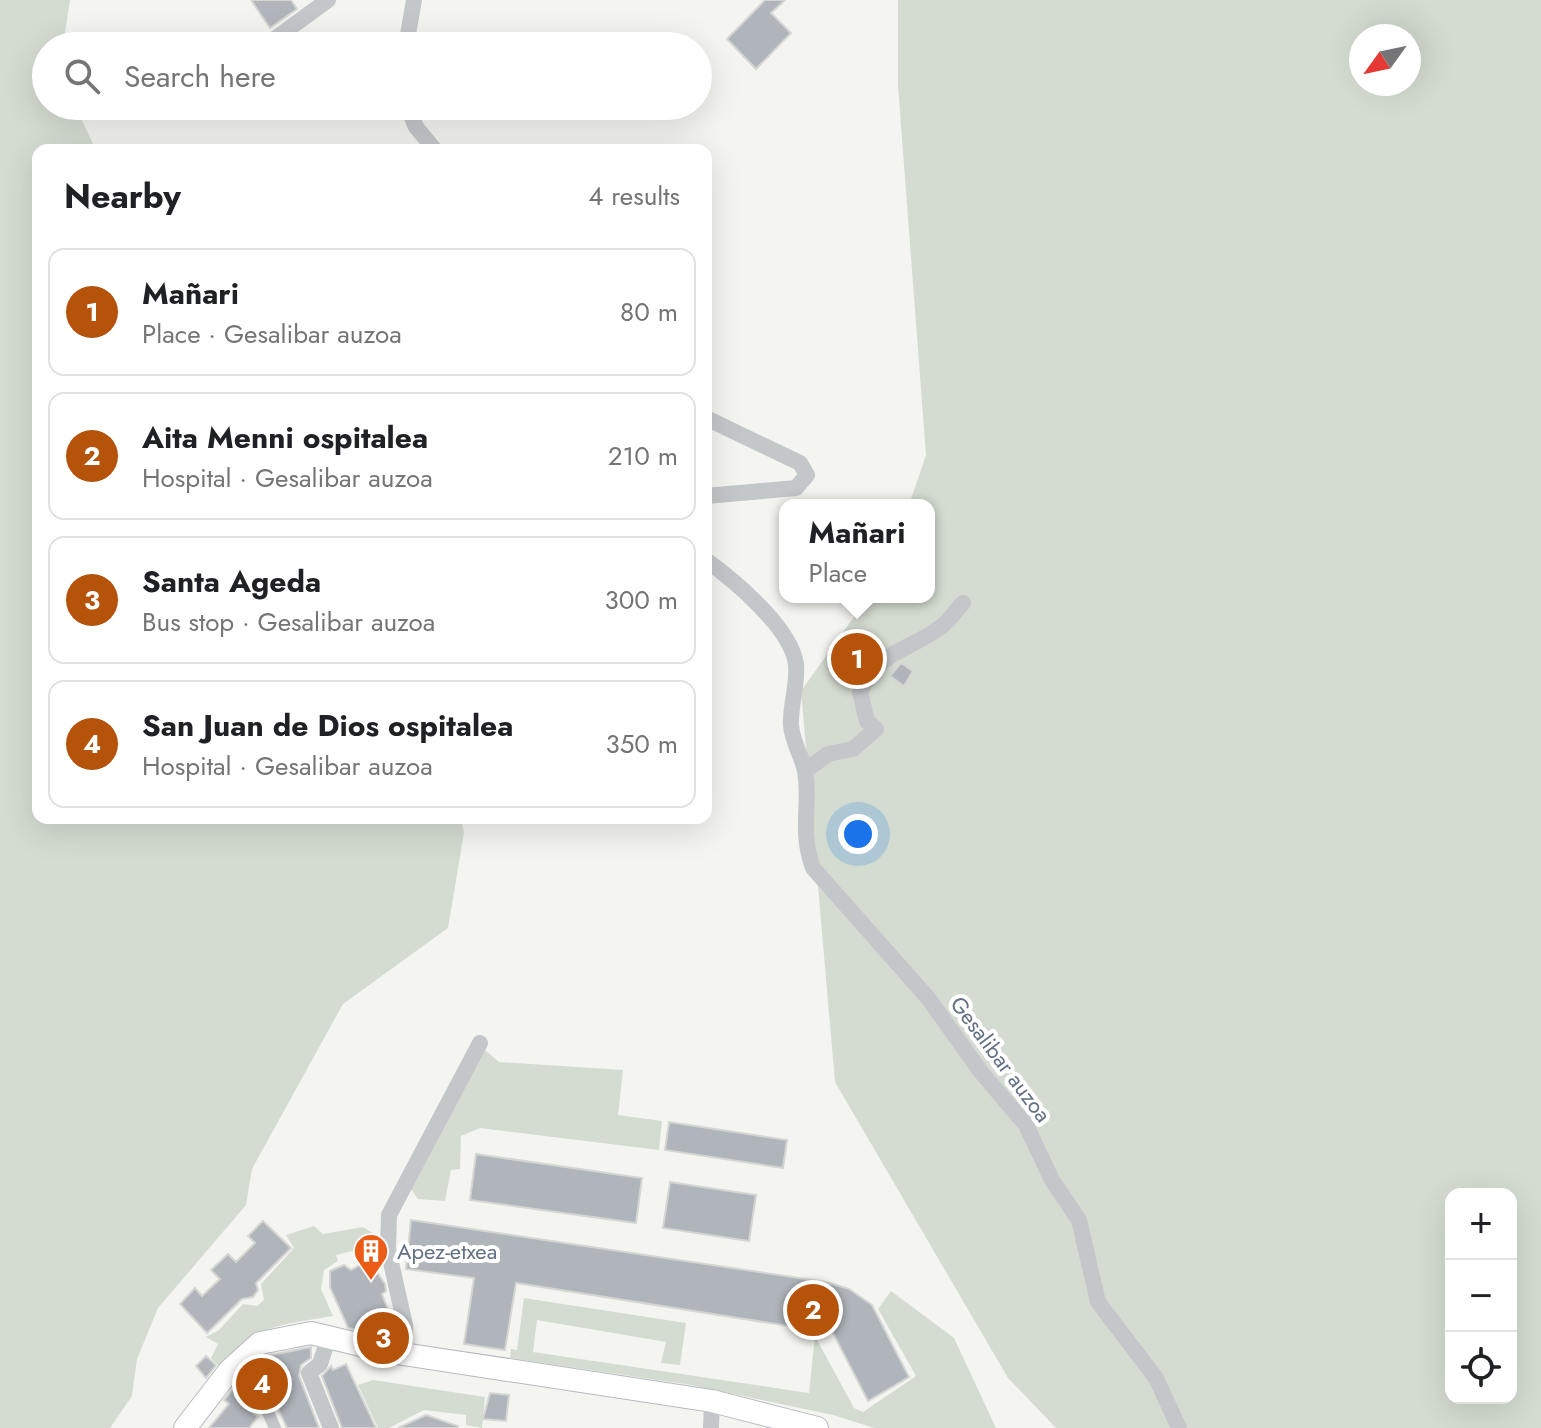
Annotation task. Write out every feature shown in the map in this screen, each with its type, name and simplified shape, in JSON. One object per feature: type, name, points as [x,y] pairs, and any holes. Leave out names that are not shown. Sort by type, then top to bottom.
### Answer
[{"type":"main road","points":[[185,1428],[229,1371],[260,1343],[290,1335],[329,1336],[405,1355],[712,1401],[817,1428]]},
{"type":"street","points":[[284,32],[328,0]]},
{"type":"street","points":[[408,32],[414,0]]},
{"type":"street","points":[[414,120],[429,144]]},
{"type":"street","points":[[712,421],[800,463],[807,475],[796,488],[712,495]]},
{"type":"street","name":"Gesalibar auzoa","points":[[712,565],[744,593],[791,646],[796,674],[791,725],[797,755],[805,771],[805,840],[813,868],[928,998],[981,1072],[1026,1125],[1052,1180],[1079,1220],[1098,1302],[1156,1378],[1179,1428]]},
{"type":"street","points":[[805,771],[828,754],[853,749],[876,729],[867,721],[860,692],[871,671],[900,647],[946,623],[963,603]]},
{"type":"street","points":[[405,1355],[405,1325],[388,1249],[389,1215],[480,1043]]},
{"type":"street","points":[[329,1336],[320,1364],[309,1373],[331,1428]]},
{"type":"street","points":[[263,1401],[275,1428]]},
{"type":"street","points":[[711,1427],[712,1401]]},
{"type":"shaded area","points":[[0,0],[70,0],[65,32],[32,32],[32,120],[82,120],[93,144],[32,144],[32,824],[462,824],[464,833],[448,928],[343,1004],[252,1169],[246,1205],[158,1308],[137,1359],[132,1396],[110,1428],[0,1428]]},
{"type":"shaded area","points":[[898,0],[1541,0],[1541,1428],[1056,1428],[1008,1378],[835,1082],[801,691],[864,603],[935,603],[935,499],[911,499],[926,455],[898,86]]},
{"type":"shaded area","points":[[485,1050],[499,1062],[623,1070],[618,1115],[662,1121],[659,1150],[480,1128],[461,1136],[460,1169],[451,1170],[445,1201],[418,1199],[410,1188]]},
{"type":"shaded area","points":[[314,1226],[323,1234],[363,1227],[374,1234],[373,1246],[336,1255],[338,1261],[324,1270],[321,1289],[333,1316],[284,1325],[257,1334],[220,1367],[211,1358],[218,1344],[206,1337],[219,1330],[243,1304],[257,1306],[264,1300],[261,1284],[294,1248],[286,1235]]},
{"type":"shaded area","points":[[891,1291],[954,1338],[996,1428],[874,1428],[833,1415],[691,1385],[510,1358],[511,1349],[517,1350],[524,1298],[686,1323],[680,1365],[661,1363],[666,1342],[537,1320],[533,1352],[809,1393],[815,1336],[854,1408],[863,1412],[916,1376],[878,1309]]},
{"type":"shaded area","points":[[373,1380],[485,1397],[482,1428],[466,1425],[466,1415],[424,1410],[389,1428],[378,1428],[358,1385]]},
{"type":"building","points":[[251,0],[291,0],[297,9],[270,28]]},
{"type":"building","points":[[765,0],[785,0],[771,13],[791,33],[756,69],[727,39]]},
{"type":"building","points":[[853,645],[861,652],[866,646],[876,654],[855,678],[837,664]]},
{"type":"building","points":[[901,663],[913,671],[904,686],[890,676]]},
{"type":"building","points":[[669,1122],[787,1140],[783,1168],[665,1150]]},
{"type":"building","points":[[476,1154],[642,1178],[636,1223],[470,1200]]},
{"type":"building","points":[[670,1182],[756,1195],[749,1241],[663,1228]]},
{"type":"building","points":[[411,1220],[826,1282],[849,1289],[872,1305],[909,1377],[868,1401],[833,1333],[516,1283],[505,1350],[464,1344],[474,1278],[406,1269]]},
{"type":"building","points":[[263,1221],[291,1248],[256,1283],[258,1290],[253,1297],[242,1299],[207,1333],[180,1304],[195,1288],[202,1296],[220,1279],[211,1270],[228,1254],[236,1262],[255,1243],[248,1236]]},
{"type":"building","points":[[369,1260],[385,1284],[386,1291],[382,1294],[393,1323],[372,1333],[348,1328],[330,1287],[330,1271],[344,1265],[351,1270]]},
{"type":"building","points":[[311,1347],[311,1358],[301,1365],[299,1376],[319,1428],[287,1428],[257,1364],[266,1356]]},
{"type":"building","points":[[206,1356],[216,1365],[206,1378],[196,1366]]},
{"type":"building","points":[[346,1364],[376,1428],[342,1428],[322,1376],[331,1366],[333,1370]]},
{"type":"building","points":[[238,1383],[253,1395],[244,1406],[258,1417],[249,1428],[209,1428],[229,1404],[224,1400]]},
{"type":"building","points":[[490,1393],[509,1395],[506,1421],[483,1419]]},
{"type":"building","points":[[426,1415],[458,1426],[398,1428]]},
{"type":"place","name":"Mañari","points":[[857,659]]},
{"type":"place","name":"Apez-etxea","points":[[371,1282]]},
{"type":"place","name":"Aita Menni ospitalea","points":[[813,1310]]},
{"type":"place","name":"Santa Ageda","points":[[383,1338]]},
{"type":"place","name":"San Juan de Dios ospitalea","points":[[262,1384]]}]
